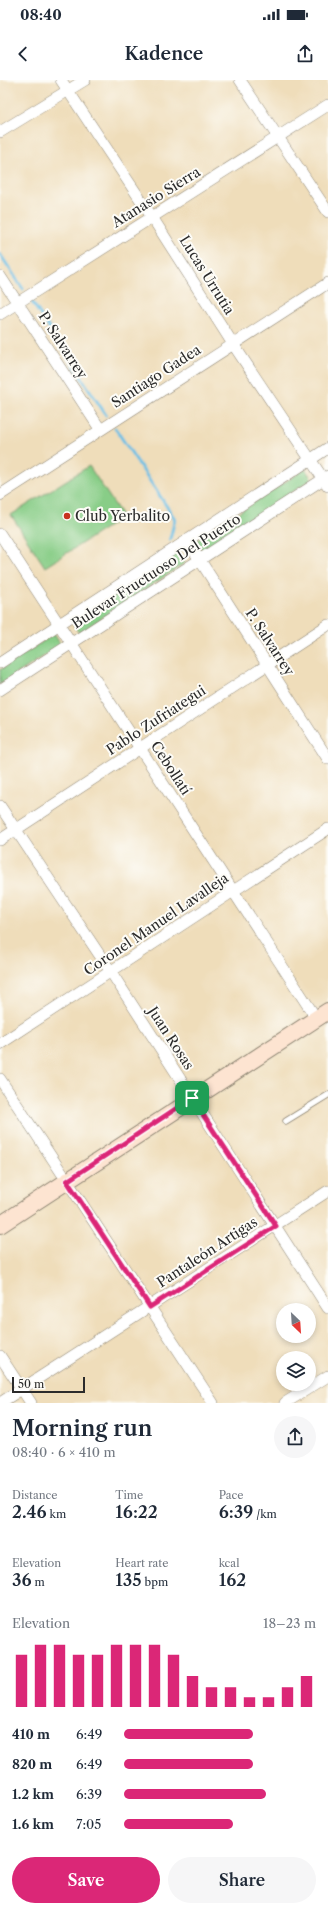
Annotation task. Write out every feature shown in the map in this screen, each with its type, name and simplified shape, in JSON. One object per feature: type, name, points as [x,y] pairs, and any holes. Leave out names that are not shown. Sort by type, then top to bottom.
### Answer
[{"type":"street","name":"Lucas Urrutia","points":[[61,80],[152,217],[233,344],[311,459],[327,480]]},
{"type":"street","points":[[0,132],[84,80]]},
{"type":"street","points":[[240,80],[328,212]]},
{"type":"street","name":"Atanasio Sierra","points":[[0,314],[328,105]]},
{"type":"street","name":"P. Salvarrey","points":[[0,276],[100,429]]},
{"type":"street","name":"Santiago Gadea","points":[[0,494],[328,283]]},
{"type":"street","name":"Bulevar Fructuoso Del Puerto","points":[[0,662],[328,448]]},
{"type":"street","name":"Bulevar Fructuoso Del Puerto","points":[[0,690],[200,560],[327,480]]},
{"type":"street","name":"Cebollatí","points":[[0,534],[233,891],[322,1014]]},
{"type":"street","name":"P. Salvarrey","points":[[187,540],[266,665],[328,759]]},
{"type":"street","name":"Pablo Zufriategui","points":[[0,840],[328,625]]},
{"type":"street","name":"Juan Rosas","points":[[0,806],[111,972],[328,1308]]},
{"type":"street","name":"Coronel Manuel Lavalleja","points":[[0,1044],[328,829]]},
{"type":"street","points":[[0,1225],[322,1014]]},
{"type":"street","points":[[0,1079],[213,1403]]},
{"type":"street","name":"Pantaleón Artigas","points":[[0,1403],[328,1191]]},
{"type":"street","points":[[0,1356],[31,1403]]},
{"type":"street","points":[[285,1403],[328,1376]]},
{"type":"lane","points":[[286,1121],[328,1095]]},
{"type":"green space","name":"Club Yerbalito","points":[[89,466],[123,517],[45,567],[11,515]]},
{"type":"green space","points":[[305,469],[312,479],[203,551],[197,540]]},
{"type":"green space","points":[[178,552],[185,563],[79,633],[72,623]]},
{"type":"green space","points":[[54,634],[61,645],[0,685],[0,670]]},
{"type":"waterway","points":[[0,254],[23,289]]},
{"type":"waterway","points":[[32,302],[106,415]]},
{"type":"waterway","points":[[115,428],[175,519],[170,539]]},
{"type":"place","name":"Club Yerbalito","points":[[67,516]]},
{"type":"route","points":[[192,1098],[276,1226],[150,1307],[67,1181],[192,1098]]}]
